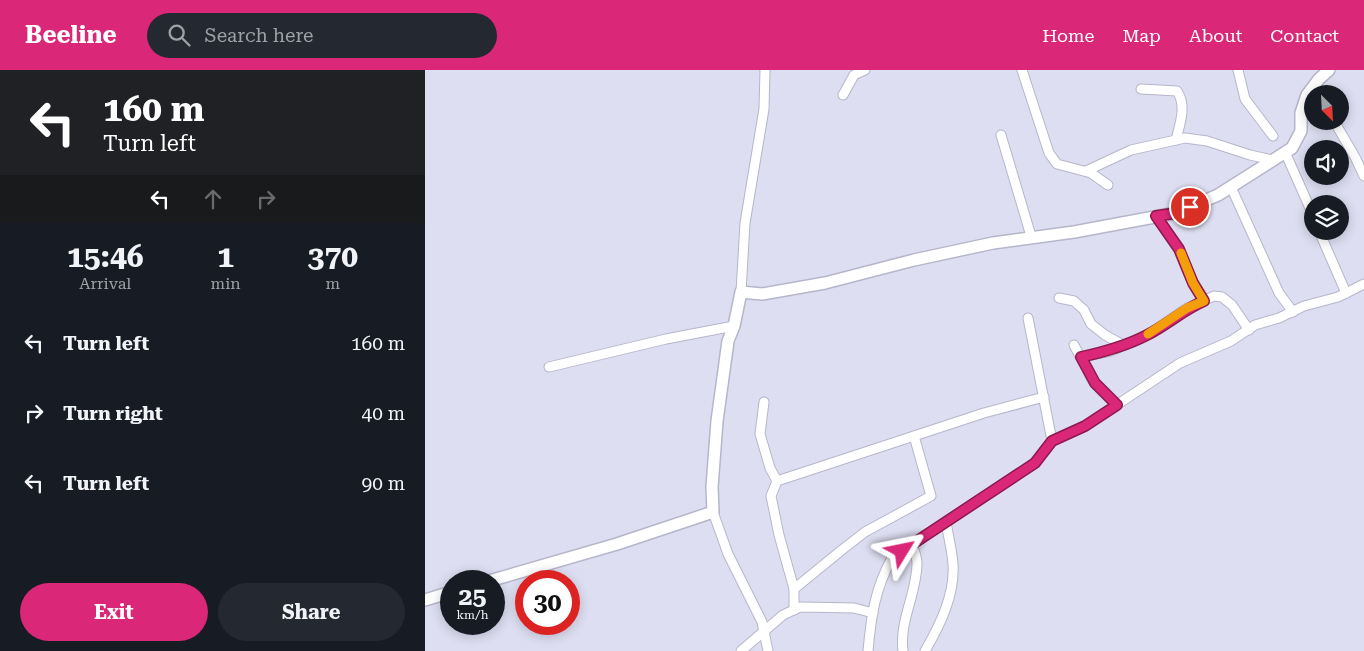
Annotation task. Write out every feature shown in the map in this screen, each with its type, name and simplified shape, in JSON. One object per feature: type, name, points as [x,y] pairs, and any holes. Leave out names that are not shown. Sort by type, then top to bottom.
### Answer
[{"type":"street","points":[[765,70],[764,109],[745,223],[741,292],[734,326],[728,341],[717,421],[712,487],[713,512],[729,554],[762,622],[768,651]]},
{"type":"street","points":[[843,95],[854,75],[865,70]]},
{"type":"street","points":[[1023,70],[1049,153],[1057,164],[1091,173],[1108,185]]},
{"type":"street","points":[[1238,70],[1245,99],[1273,136]]},
{"type":"street","points":[[1318,85],[1329,70]]},
{"type":"street","points":[[1141,89],[1177,91],[1183,106],[1176,140]]},
{"type":"street","points":[[741,292],[762,294],[825,283],[914,260],[993,243],[1031,236],[1074,232],[1176,213],[1218,195],[1292,148],[1301,131],[1301,113],[1304,104]]},
{"type":"street","points":[[1339,130],[1364,176]]},
{"type":"street","points":[[1001,135],[1031,236]]},
{"type":"street","points":[[1086,171],[1131,150],[1185,138],[1207,141],[1250,155],[1273,160]]},
{"type":"street","points":[[1285,152],[1304,195]]},
{"type":"street","points":[[1231,187],[1279,293],[1293,312]]},
{"type":"street","points":[[1156,216],[1179,249],[1193,283],[1204,301]]},
{"type":"street","points":[[1323,240],[1346,293]]},
{"type":"street","points":[[868,651],[873,614],[882,575],[892,558],[1035,463],[1052,441],[1085,426],[1180,363],[1231,341],[1255,326],[1346,293],[1364,284]]},
{"type":"street","points":[[1081,357],[1111,350],[1148,335],[1187,308],[1214,296],[1222,297],[1232,306],[1249,330]]},
{"type":"street","points":[[1059,298],[1074,300],[1084,310],[1091,324],[1105,335],[1123,345]]},
{"type":"street","points":[[1028,318],[1052,441]]},
{"type":"street","points":[[549,367],[666,339],[734,326]]},
{"type":"street","points":[[1074,345],[1095,383],[1117,405]]},
{"type":"street","points":[[777,481],[984,413],[1044,397]]},
{"type":"street","points":[[764,402],[760,434],[770,468],[777,481]]},
{"type":"street","points":[[794,589],[865,532],[931,496],[914,436]]},
{"type":"street","points":[[777,481],[771,496],[779,535],[794,589],[794,610]]},
{"type":"street","points":[[505,576],[617,544],[713,512]]},
{"type":"street","points":[[925,651],[937,631],[951,592],[953,564],[946,522]]},
{"type":"street","points":[[903,651],[905,620],[912,596],[917,562],[912,544]]},
{"type":"street","points":[[425,600],[440,595]]},
{"type":"street","points":[[741,651],[783,615],[800,607],[854,608],[873,614]]},
{"type":"slow traffic","points":[[1148,334],[1187,308],[1204,301],[1193,283],[1181,253]]},
{"type":"route","points":[[902,551],[1035,463],[1052,441],[1085,426],[1117,405],[1095,383],[1081,357],[1111,350],[1148,335],[1187,308],[1204,301],[1193,283],[1179,249],[1156,216],[1176,213],[1190,207]]}]
